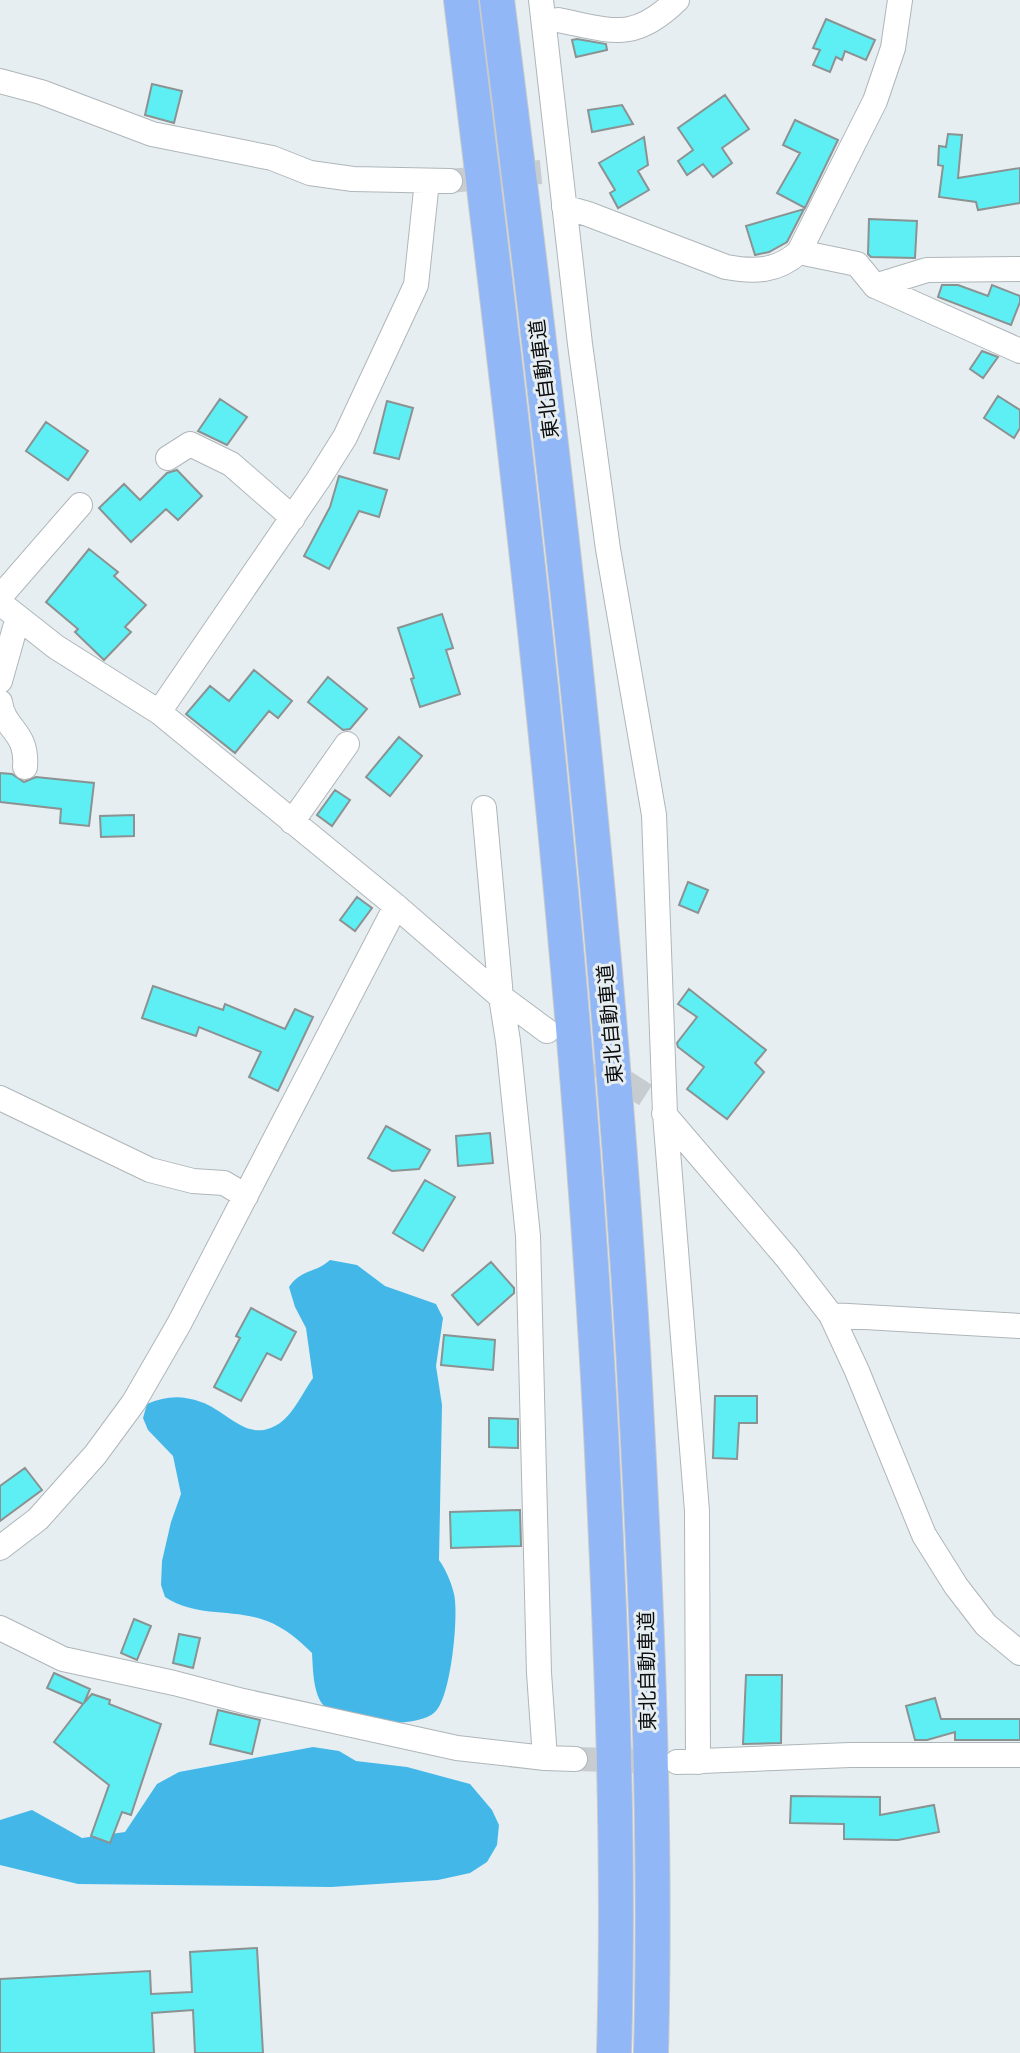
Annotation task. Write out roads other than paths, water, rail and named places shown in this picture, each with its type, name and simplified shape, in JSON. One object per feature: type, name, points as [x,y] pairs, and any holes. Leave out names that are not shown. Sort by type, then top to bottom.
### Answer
[{"type":"highway","name":"東北自動車道","points":[[461,0],[524,525],[560,881],[591,1251],[612,1736],[614,2053]]},
{"type":"highway","name":"東北自動車道","points":[[497,0],[577,671],[613,1056],[644,1540],[649,1728],[651,2053]]},
{"type":"street","points":[[541,0],[555,19],[550,171],[564,207],[608,549],[654,815],[659,1107],[697,1511],[687,1762],[850,1755],[1020,1755]]},
{"type":"street","points":[[555,19],[607,30],[637,29],[658,19],[677,0]]},
{"type":"street","points":[[564,207],[726,267],[748,271],[781,266],[799,252],[875,101],[893,48],[900,0]]},
{"type":"street","points":[[0,81],[41,92],[152,134],[272,158],[310,173],[353,179],[438,181],[416,285],[345,437],[159,712]]},
{"type":"street","points":[[799,252],[857,264],[875,286],[1020,351]]},
{"type":"street","points":[[875,286],[927,270],[1020,269]]},
{"type":"street","points":[[168,458],[190,444],[231,464],[293,518]]},
{"type":"street","points":[[0,681],[6,605],[80,505]]},
{"type":"street","points":[[6,605],[56,647],[159,712],[396,906],[501,997],[547,1031]]},
{"type":"street","points":[[0,702],[1,711],[21,737],[26,749],[25,767]]},
{"type":"street","points":[[292,822],[347,744]]},
{"type":"street","points":[[484,808],[501,997],[528,1236],[539,1673],[545,1758]]},
{"type":"street","points":[[0,1548],[38,1519],[95,1455],[134,1402],[179,1324],[396,906]]},
{"type":"street","points":[[0,1098],[150,1170],[193,1181],[224,1183],[246,1196]]},
{"type":"street","points":[[659,1107],[787,1258],[831,1315],[924,1535],[956,1586],[986,1625],[1020,1653]]},
{"type":"street","points":[[831,1315],[1020,1326]]},
{"type":"street","points":[[0,1628],[63,1659],[457,1748],[575,1759]]},
{"type":"tunnel","points":[[450,181],[541,172]]},
{"type":"tunnel","points":[[565,1043],[653,1100]]},
{"type":"tunnel","points":[[575,1759],[666,1762]]}]
